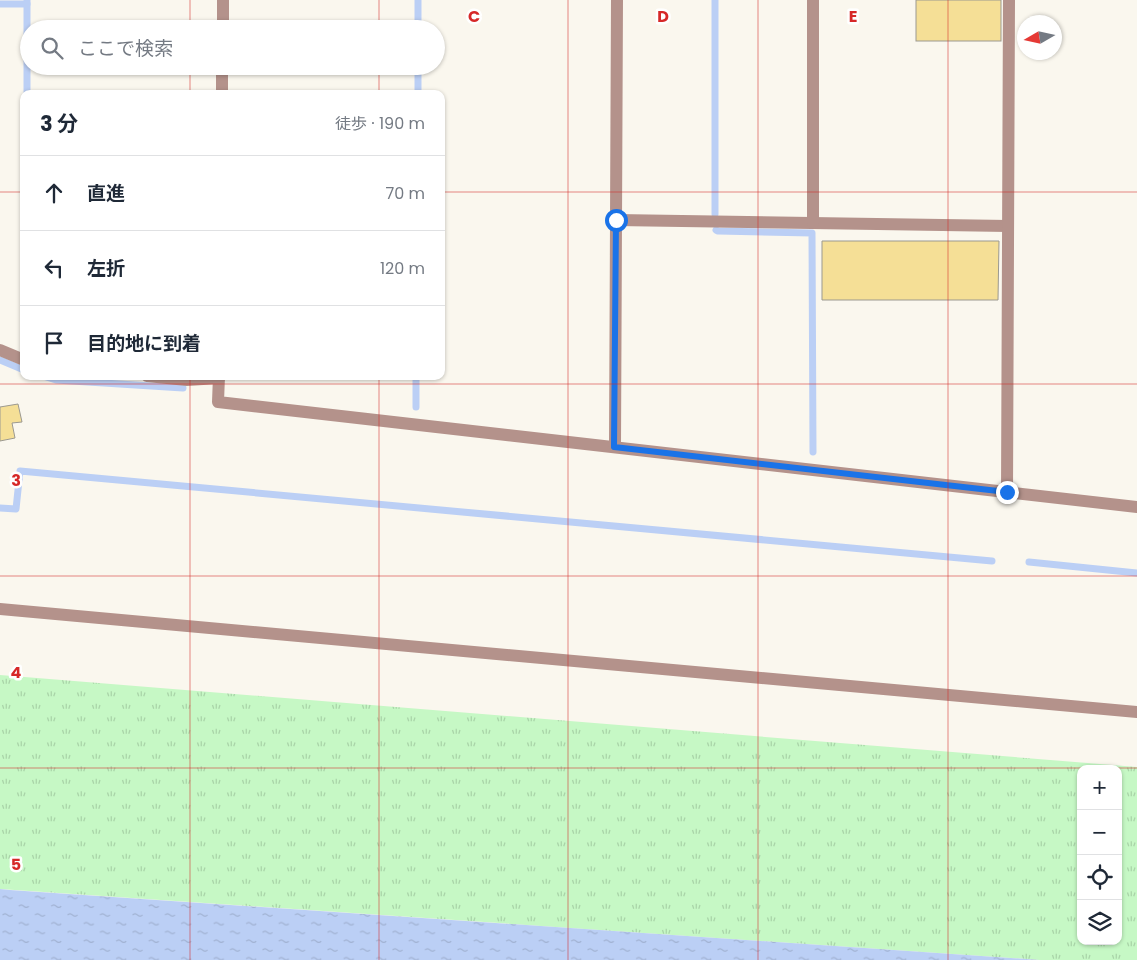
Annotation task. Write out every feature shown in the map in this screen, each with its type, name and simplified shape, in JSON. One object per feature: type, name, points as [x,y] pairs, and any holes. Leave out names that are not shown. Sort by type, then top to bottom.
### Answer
[{"type":"street","points":[[223,0],[223,20]]},
{"type":"street","points":[[614,447],[617,0]]},
{"type":"street","points":[[813,223],[814,0]]},
{"type":"street","points":[[1007,492],[1009,0]]},
{"type":"street","points":[[222,75],[222,90]]},
{"type":"street","points":[[616,220],[1008,226]]},
{"type":"street","points":[[0,350],[20,358]]},
{"type":"street","points":[[219,380],[218,402],[1137,507]]},
{"type":"street","points":[[0,609],[1137,712]]},
{"type":"green space","points":[[0,675],[1112,765],[1077,765],[1077,945],[1122,945],[1122,766],[1137,767],[1137,960],[1040,960],[0,889]]},
{"type":"water","points":[[0,889],[10,890],[1040,960],[0,960]]},
{"type":"building","points":[[916,0],[1001,0],[1001,41],[916,41]]},
{"type":"building","points":[[822,241],[999,241],[998,300],[822,300]]},
{"type":"building","points":[[18,404],[22,422],[12,423],[15,438],[0,441],[0,407]]},
{"type":"waterway","points":[[27,0],[27,20]]},
{"type":"waterway","points":[[418,0],[418,20]]},
{"type":"waterway","points":[[715,0],[715,214]]},
{"type":"waterway","points":[[0,4],[27,4]]},
{"type":"waterway","points":[[27,75],[27,90]]},
{"type":"waterway","points":[[418,75],[418,90]]},
{"type":"waterway","points":[[716,230],[812,233],[813,452]]},
{"type":"waterway","points":[[0,360],[20,368]]},
{"type":"waterway","points":[[56,380],[183,388]]},
{"type":"waterway","points":[[416,380],[416,407]]},
{"type":"waterway","points":[[0,508],[16,509],[20,471],[992,561]]},
{"type":"waterway","points":[[1029,562],[1137,573]]},
{"type":"route","points":[[616,220],[614,447],[1007,492]]}]
